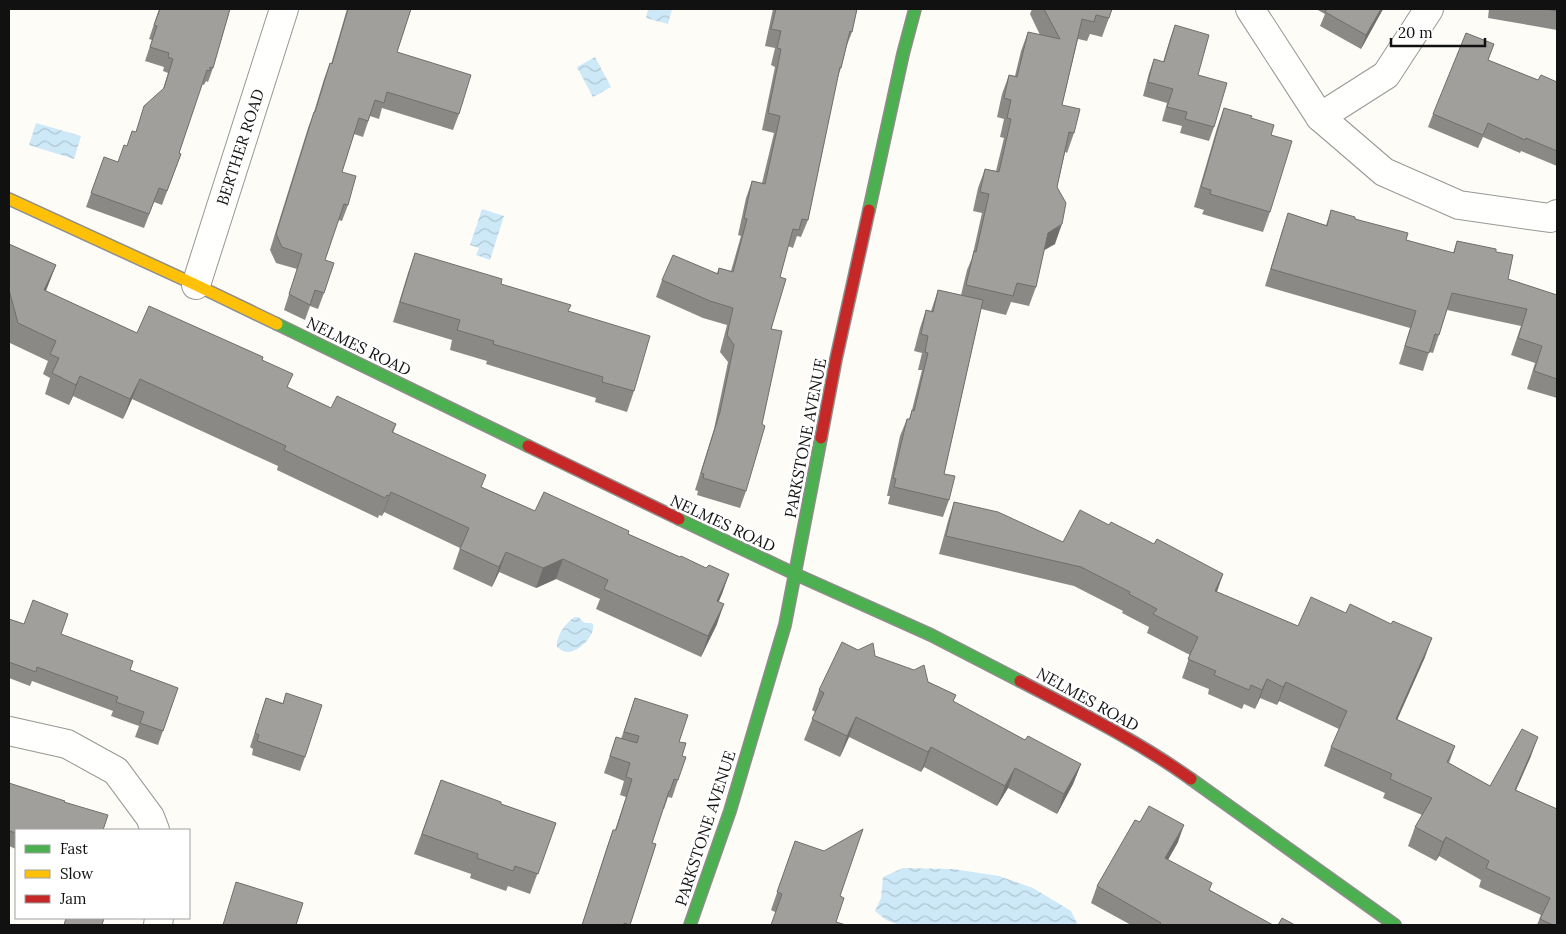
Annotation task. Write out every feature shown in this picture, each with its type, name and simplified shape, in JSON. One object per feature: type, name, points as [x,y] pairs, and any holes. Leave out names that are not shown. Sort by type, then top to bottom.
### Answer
[{"type":"street","name":"BERTHER ROAD","points":[[196,285],[284,9]]},
{"type":"street","name":"PARKSTONE AVENUE","points":[[690,925],[730,811],[785,625],[836,359],[903,54],[915,9]]},
{"type":"street","points":[[1250,9],[1320,117],[1384,172],[1459,204],[1550,218],[1557,214]]},
{"type":"street","points":[[1320,117],[1386,75],[1429,9]]},
{"type":"street","name":"NELMES ROAD","points":[[9,199],[196,285],[795,574],[931,634],[1093,719],[1163,759],[1395,925]]},
{"type":"street","points":[[9,731],[67,744],[116,771],[150,817],[154,829]]},
{"type":"water","points":[[648,9],[672,9],[668,24],[646,18]]},
{"type":"water","points":[[595,57],[611,87],[593,97],[577,67]]},
{"type":"water","points":[[36,123],[81,136],[74,159],[29,145]]},
{"type":"water","points":[[482,209],[504,216],[490,260],[476,255],[479,248],[470,245]]},
{"type":"water","points":[[575,617],[593,624],[592,633],[582,646],[573,651],[565,652],[557,647],[558,638],[565,626]]},
{"type":"water","points":[[903,868],[953,869],[999,876],[1033,888],[1071,911],[1078,925],[899,925],[886,920],[875,911],[881,898],[883,877]]},
{"type":"building","points":[[160,9],[230,9],[213,68],[210,67],[210,71],[207,70],[179,153],[181,154],[167,191],[159,188],[149,214],[91,193],[104,157],[118,162],[124,145],[127,146],[132,131],[136,132],[144,106],[164,88],[173,59],[168,57],[169,53],[150,47],[157,26],[154,25]]},
{"type":"building","points":[[348,9],[411,9],[397,52],[471,75],[459,114],[387,92],[384,103],[375,100],[368,121],[359,118],[342,172],[356,176],[348,205],[344,204],[325,260],[334,263],[324,293],[315,290],[310,305],[289,294],[302,254],[282,247],[276,234],[330,63],[332,64]]},
{"type":"building","points":[[776,9],[857,9],[852,32],[850,31],[840,67],[808,220],[802,219],[799,230],[793,229],[780,277],[786,279],[771,329],[782,331],[762,424],[765,426],[746,491],[703,478],[704,474],[701,473],[720,412],[734,345],[727,335],[733,308],[710,301],[662,280],[673,255],[718,274],[719,268],[733,272],[747,219],[744,218],[752,181],[765,184],[780,116],[768,113],[781,49],[777,48],[781,31],[771,29]]},
{"type":"building","points":[[1044,9],[1112,9],[1109,18],[1096,15],[1094,22],[1082,19],[1062,105],[1080,109],[1074,133],[1069,132],[1057,187],[1066,203],[1062,224],[1048,233],[1036,287],[1017,283],[1013,296],[966,285],[974,251],[976,252],[989,194],[980,192],[985,169],[999,172],[1011,119],[1007,118],[1011,100],[1004,98],[1009,75],[1017,77],[1028,32],[1060,39]]},
{"type":"building","points":[[1327,9],[1381,9],[1366,35],[1325,12]]},
{"type":"building","points":[[1175,25],[1209,35],[1198,75],[1227,83],[1214,127],[1185,119],[1187,112],[1167,107],[1173,89],[1148,82],[1154,59],[1164,62]]},
{"type":"building","points":[[1466,33],[1494,44],[1488,60],[1538,80],[1541,75],[1557,82],[1557,151],[1526,138],[1525,140],[1488,123],[1483,135],[1433,114]]},
{"type":"building","points":[[1224,108],[1274,125],[1271,135],[1292,141],[1270,212],[1210,194],[1211,190],[1201,187]]},
{"type":"building","points":[[1331,210],[1355,217],[1355,219],[1408,233],[1406,240],[1454,253],[1457,241],[1496,249],[1496,252],[1513,255],[1508,279],[1557,295],[1557,379],[1534,371],[1542,346],[1518,338],[1527,309],[1452,293],[1439,335],[1435,334],[1429,353],[1405,346],[1416,311],[1271,269],[1288,213],[1327,226]]},
{"type":"building","points":[[9,244],[56,265],[44,290],[137,333],[149,306],[263,357],[262,360],[293,374],[287,387],[331,408],[337,396],[396,424],[392,432],[486,475],[481,487],[535,511],[544,492],[629,531],[628,534],[706,568],[709,565],[729,574],[717,601],[724,604],[708,636],[604,589],[608,580],[563,559],[543,568],[506,552],[499,567],[460,549],[469,528],[391,492],[385,498],[284,450],[286,446],[140,379],[130,399],[80,376],[76,385],[52,373],[59,358],[50,354],[56,341],[18,323],[9,290]]},
{"type":"building","points":[[415,253],[502,279],[501,284],[571,305],[568,311],[650,336],[634,391],[602,382],[603,377],[493,344],[494,341],[457,330],[460,320],[400,302]]},
{"type":"building","points":[[938,290],[983,300],[944,474],[955,476],[949,500],[894,487],[896,479],[893,478],[907,419],[910,419],[912,410],[914,411],[928,353],[925,352],[928,336],[921,334],[926,310],[933,312]]},
{"type":"building","points":[[954,502],[998,512],[1063,542],[1080,510],[1109,525],[1111,522],[1154,544],[1157,539],[1223,574],[1215,591],[1298,626],[1311,597],[1346,613],[1350,604],[1391,624],[1393,621],[1432,638],[1396,719],[1455,746],[1447,762],[1490,786],[1522,729],[1538,737],[1515,790],[1557,809],[1557,925],[1540,919],[1550,898],[1486,868],[1489,861],[1446,837],[1443,842],[1415,827],[1432,798],[1390,779],[1392,774],[1331,747],[1347,711],[1286,682],[1283,687],[1267,679],[1262,690],[1251,685],[1249,690],[1214,675],[1216,671],[1188,659],[1198,637],[1153,614],[1157,609],[1129,594],[1130,592],[1081,567],[946,536]]},
{"type":"building","points":[[33,600],[68,614],[61,634],[133,661],[130,670],[178,688],[163,731],[140,723],[144,712],[116,702],[118,697],[37,667],[36,672],[9,662],[9,619],[24,624]]},
{"type":"building","points":[[842,642],[858,650],[873,643],[875,656],[914,670],[924,665],[928,682],[956,695],[953,701],[1025,740],[1028,736],[1081,764],[1064,794],[1015,768],[1005,786],[931,747],[928,752],[856,717],[847,736],[812,719],[824,693],[819,690]]},
{"type":"building","points":[[286,693],[322,705],[305,757],[257,741],[259,735],[255,733],[266,698],[283,704]]},
{"type":"building","points":[[635,698],[688,715],[679,742],[686,743],[682,756],[686,757],[678,780],[674,779],[669,791],[652,843],[656,844],[630,925],[624,923],[624,925],[582,925],[632,779],[626,777],[630,763],[610,756],[616,737],[637,743],[639,736],[624,732]]},
{"type":"building","points":[[441,780],[556,823],[538,874],[515,866],[513,871],[477,858],[478,854],[422,834]]},
{"type":"building","points":[[9,783],[108,815],[103,829],[15,829],[15,833],[9,831]]},
{"type":"building","points":[[1149,806],[1184,825],[1165,858],[1212,883],[1209,890],[1273,925],[1159,925],[1161,923],[1097,886],[1135,820],[1140,822]]},
{"type":"building","points":[[863,829],[840,896],[844,898],[836,922],[846,925],[771,925],[782,894],[777,892],[795,841],[824,851]]},
{"type":"building","points":[[236,882],[303,903],[296,925],[223,925]]},
{"type":"building","points":[[1282,918],[1295,925],[1278,925]]},
{"type":"building","points":[[66,919],[104,919],[102,925],[64,925]]},
{"type":"traffic: fast","points":[[869,210],[903,54],[915,9]]},
{"type":"traffic: fast","points":[[277,324],[528,446]]},
{"type":"traffic: fast","points":[[690,925],[730,811],[785,625],[821,438]]},
{"type":"traffic: fast","points":[[679,519],[931,635],[1020,681]]},
{"type":"traffic: fast","points":[[1191,779],[1395,925]]},
{"type":"traffic: slow","points":[[9,199],[277,324]]},
{"type":"traffic: jam","points":[[821,438],[836,359],[869,210]]},
{"type":"traffic: jam","points":[[528,446],[679,519]]},
{"type":"traffic: jam","points":[[1020,681],[1129,739],[1191,779]]}]
